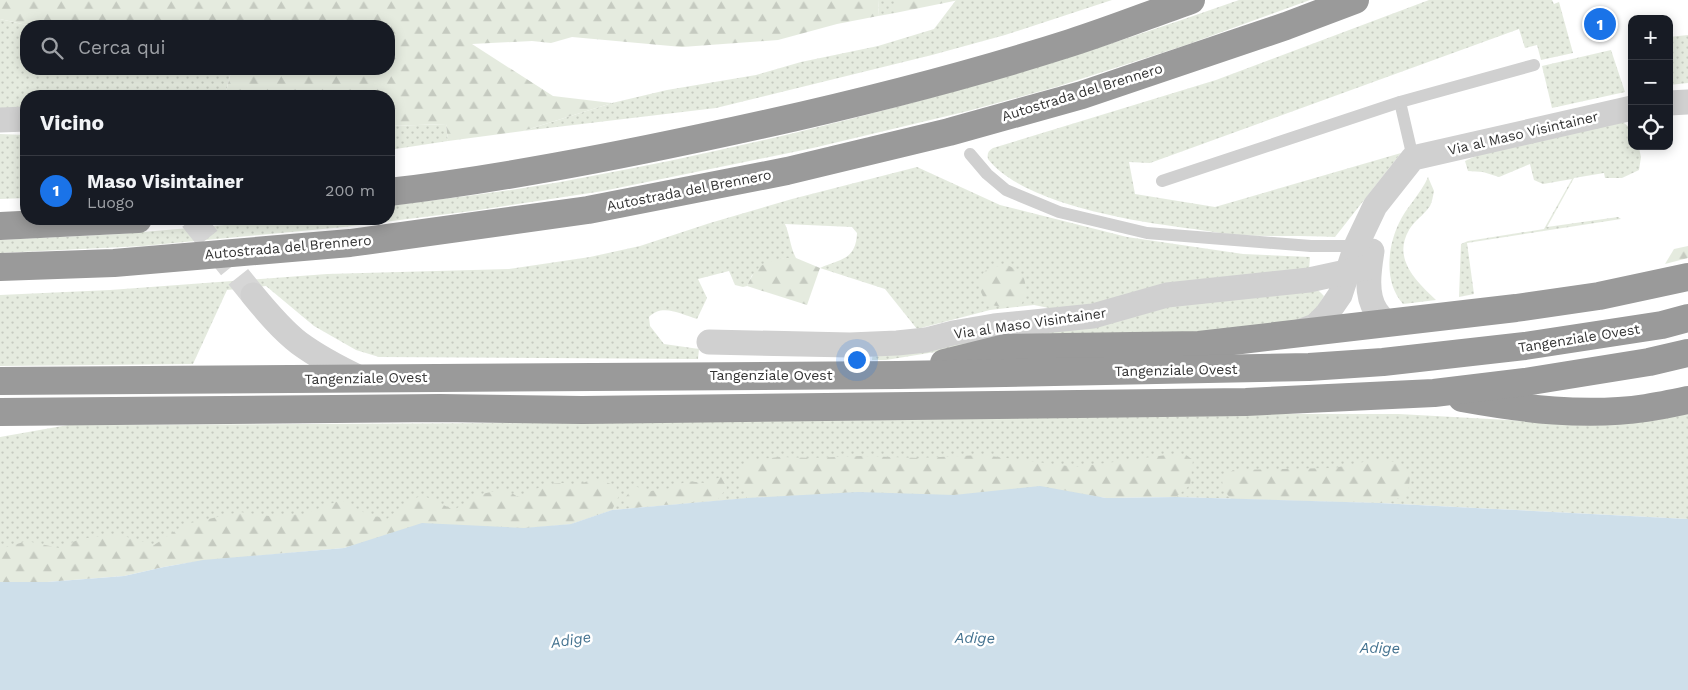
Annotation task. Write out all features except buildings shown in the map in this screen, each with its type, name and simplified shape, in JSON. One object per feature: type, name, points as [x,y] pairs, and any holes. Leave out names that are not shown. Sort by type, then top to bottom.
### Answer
[{"type":"highway","points":[[395,191],[453,185],[595,160],[816,114],[1070,43],[1191,0]]},
{"type":"highway","name":"Autostrada del Brennero","points":[[0,266],[114,263],[350,243],[588,210],[759,176],[949,132],[1082,95],[1277,29],[1355,0]]},
{"type":"highway","points":[[0,226],[20,225]]},
{"type":"highway","points":[[898,375],[1005,348],[1199,345],[1516,308],[1599,296],[1688,277]]},
{"type":"highway","name":"Tangenziale Ovest","points":[[0,381],[898,375],[1309,367],[1383,362],[1524,346],[1662,325],[1688,318]]},
{"type":"highway","points":[[0,412],[440,408],[582,410],[1246,402],[1434,393],[1525,382],[1649,362],[1688,353]]},
{"type":"highway","points":[[1434,393],[1522,408],[1587,412],[1646,408],[1688,400]]},
{"type":"street","points":[[1673,103],[1688,102]]},
{"type":"street","name":"Via al Maso Visintainer","points":[[1413,158],[1628,109]]},
{"type":"street","points":[[0,120],[20,119]]},
{"type":"street","points":[[1387,323],[1376,311],[1369,290],[1359,270],[1356,246],[1375,206],[1413,158]]},
{"type":"street","points":[[1294,334],[1315,326],[1327,314],[1359,270],[1413,158]]},
{"type":"street","name":"Via al Maso Visintainer","points":[[709,342],[850,345],[926,340],[985,328],[1093,316],[1167,295],[1309,280],[1359,270]]},
{"type":"street","points":[[253,296],[271,317],[299,343],[330,363],[360,378]]},
{"type":"lane","points":[[1162,181],[1400,102],[1534,65]]},
{"type":"lane","points":[[1400,102],[1413,158]]},
{"type":"lane","points":[[970,154],[987,174],[1006,190],[1059,212],[1147,233],[1311,246],[1356,246]]},
{"type":"green space","points":[[0,0],[879,0],[878,16],[837,24],[778,40],[682,47],[572,37],[551,43],[532,41],[472,44],[553,96],[612,103],[523,131],[448,141],[446,124],[395,126],[395,90],[226,90],[230,75],[395,75],[395,20],[20,20],[20,24],[0,19]]},
{"type":"green space","points":[[879,0],[895,0],[895,13],[878,16]]},
{"type":"green space","points":[[895,0],[959,0],[895,13]]},
{"type":"green space","points":[[956,0],[1112,0],[1005,35],[932,55],[716,108],[523,131],[612,103],[667,90],[756,75],[801,62],[878,46],[934,29]]},
{"type":"green space","points":[[1239,0],[1310,0],[1186,45],[1056,87],[968,111],[813,148],[603,191],[395,221],[395,205],[553,183],[744,145],[828,125],[994,80]]},
{"type":"green space","points":[[1429,0],[1552,0],[1554,4],[1559,2],[1573,53],[1541,60],[1537,45],[1525,48],[1519,29],[1150,163],[1129,162],[1135,194],[1215,207],[1401,153],[1335,237],[1233,235],[1114,216],[1054,200],[1005,175],[988,159],[988,153],[993,148],[1216,80]]},
{"type":"green space","points":[[0,19],[20,24],[20,75],[230,75],[226,90],[20,90],[20,109],[0,109]]},
{"type":"green space","points":[[1688,35],[1688,83],[1673,85],[1673,37]]},
{"type":"green space","points":[[1611,50],[1625,92],[1552,108],[1542,66]]},
{"type":"green space","points":[[1623,122],[1628,126],[1628,150],[1639,150],[1641,157],[1639,170],[1622,178],[1605,178],[1604,173],[1574,178],[1547,227],[1618,217],[1621,219],[1467,243],[1474,294],[1459,297],[1461,244],[1468,241],[1544,229],[1572,179],[1543,184],[1534,180],[1530,164],[1499,177],[1483,172],[1468,171],[1465,161],[1478,155]]},
{"type":"green space","points":[[446,124],[448,141],[395,149],[395,126]]},
{"type":"green space","points":[[0,134],[20,135],[20,198],[0,199]]},
{"type":"green space","points":[[917,167],[1000,205],[1127,237],[1243,254],[1310,257],[1309,270],[1099,305],[1054,309],[1034,305],[990,310],[917,329],[885,289],[820,268],[845,258],[850,254],[856,242],[857,233],[852,227],[785,224],[796,258],[784,258],[752,275],[747,286],[743,287],[735,285],[729,271],[698,279],[707,298],[697,319],[666,310],[654,313],[649,317],[650,326],[664,344],[699,349],[698,359],[379,357],[356,350],[314,326],[266,286],[227,290],[193,364],[0,366],[0,295],[110,290],[327,274],[509,269],[590,257],[640,246],[792,199]]},
{"type":"green space","points":[[1428,177],[1434,191],[1430,206],[1409,230],[1403,251],[1409,269],[1415,278],[1436,300],[1403,304],[1397,296],[1390,276],[1389,265],[1392,243],[1402,217],[1422,189]]},
{"type":"green space","points":[[225,225],[360,225],[143,246],[0,253],[0,240],[120,234]]},
{"type":"green space","points":[[1688,246],[1688,258],[1665,264],[1674,249]]},
{"type":"green space","points":[[784,258],[796,258],[820,268],[807,305],[747,286],[754,273],[761,266]]},
{"type":"green space","points":[[1007,265],[1019,272],[1025,281],[1022,304],[1006,307],[994,306],[984,298],[980,289],[980,280],[986,270]]},
{"type":"green space","points":[[1317,289],[1324,296],[1317,308],[1307,318],[1256,330],[978,345],[886,360],[872,360],[873,351],[1170,305]]},
{"type":"green space","points":[[1143,414],[1399,414],[1563,423],[1688,414],[1688,519],[1379,503],[1176,497],[764,497],[612,510],[571,524],[0,582],[0,437],[68,425],[539,423]]},
{"type":"green space","points":[[1174,454],[1186,455],[1193,460],[1190,485],[1176,497],[1106,498],[1040,486],[954,495],[858,492],[747,498],[740,483],[741,467],[753,460],[780,457],[862,456],[919,458],[982,455],[1076,467]]},
{"type":"green space","points":[[1378,459],[1399,463],[1410,477],[1408,495],[1385,503],[1231,499],[1223,489],[1222,479],[1233,470],[1334,468]]},
{"type":"green space","points":[[721,477],[727,488],[717,500],[633,508],[625,498],[634,486],[651,491],[672,488],[687,481],[704,483]]},
{"type":"green space","points":[[595,478],[616,486],[619,496],[612,510],[571,524],[524,528],[422,523],[344,548],[203,560],[124,576],[47,582],[0,582],[0,549],[27,541],[59,548],[80,539],[117,534],[154,545],[186,524],[240,512],[269,516],[304,514],[341,500],[369,515],[387,519],[404,504],[422,495],[454,510],[477,495],[505,489],[518,497],[547,484],[563,483],[578,485]]},
{"type":"water","name":"Adige","points":[[1040,486],[1106,498],[1176,497],[1379,503],[1688,519],[1688,690],[0,690],[0,582],[47,582],[124,576],[203,560],[344,548],[422,523],[524,528],[571,524],[612,510],[747,498],[858,492],[954,495]]},
{"type":"tunnel","points":[[197,225],[253,295]]},
{"type":"place","name":"Maso Visintainer","points":[[1600,24]]}]
